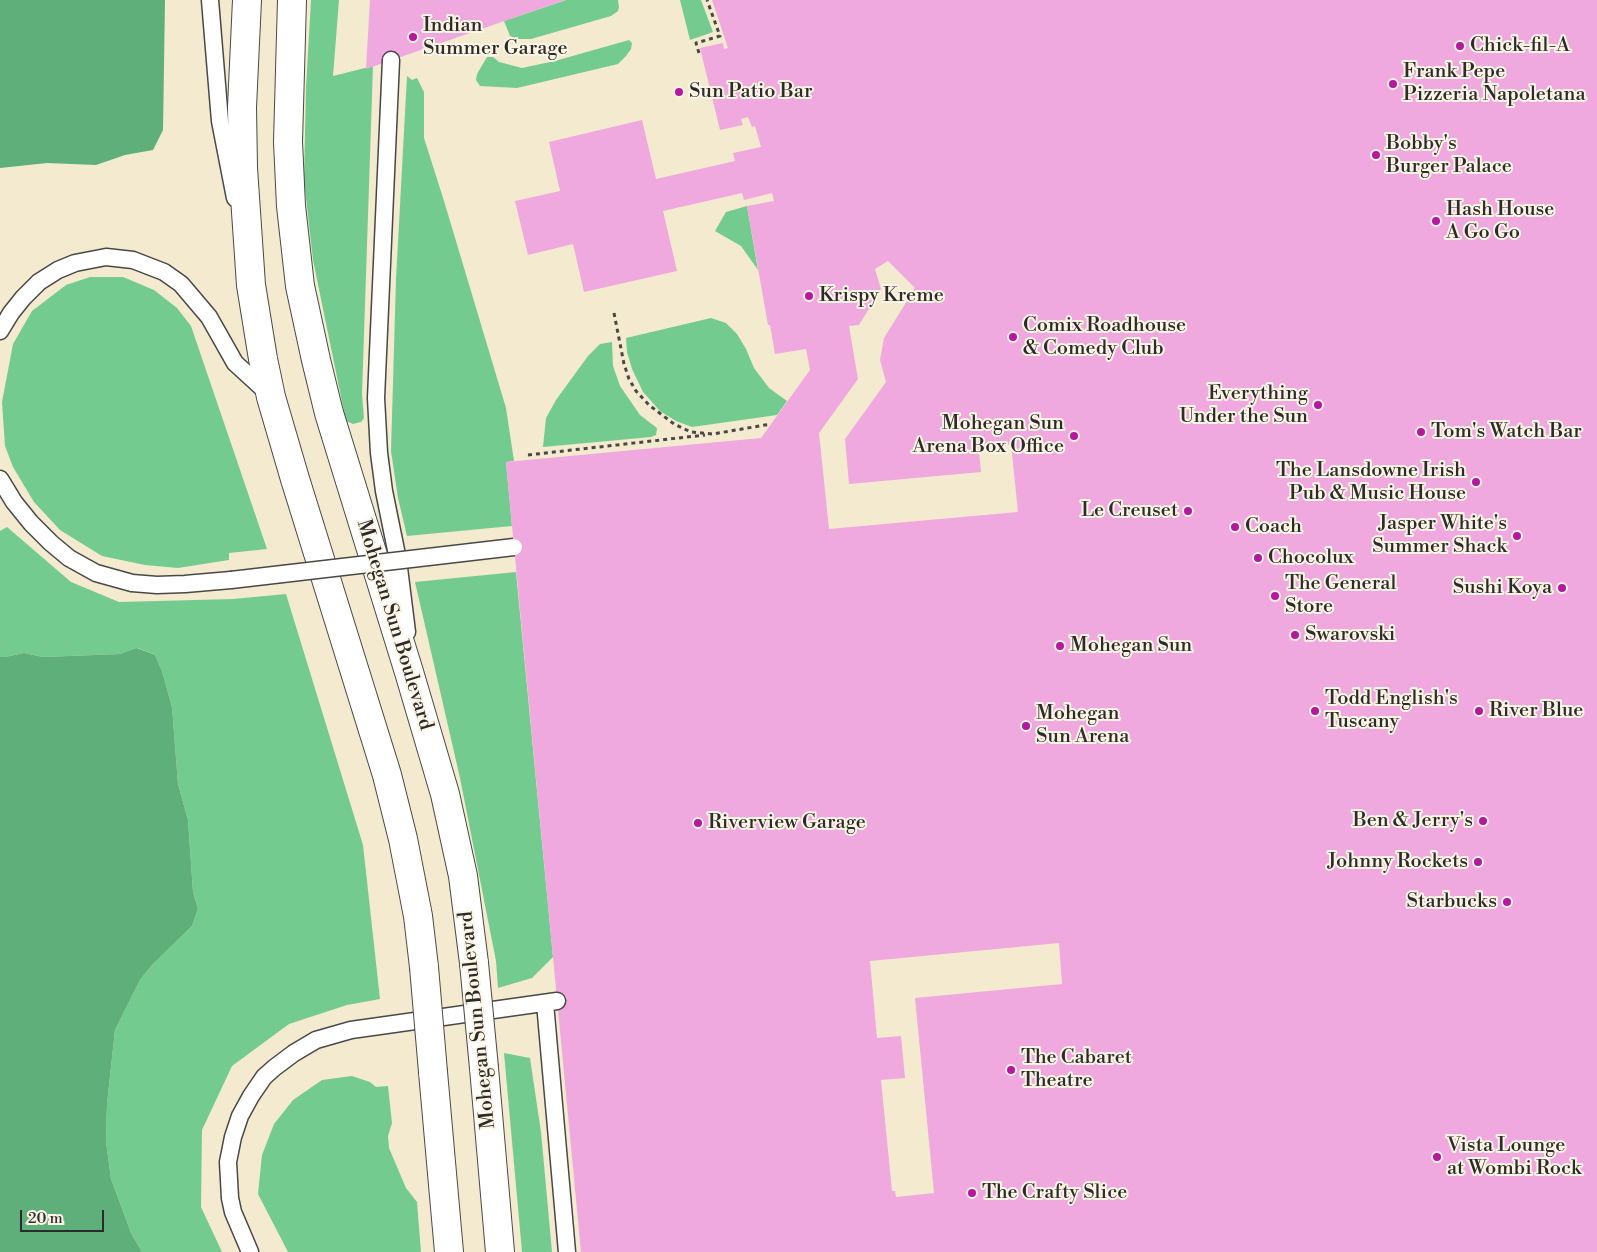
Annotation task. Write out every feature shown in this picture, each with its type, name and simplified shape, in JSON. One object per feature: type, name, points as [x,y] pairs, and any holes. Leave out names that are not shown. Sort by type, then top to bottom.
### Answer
[{"type":"main road","points":[[247,0],[242,107],[243,168],[247,244],[254,304],[271,397],[387,775],[403,839],[418,916],[424,968],[449,1252]]},
{"type":"main road","name":"Mohegan Sun Boulevard","points":[[292,0],[288,142],[291,206],[300,286],[329,413],[445,794],[463,876],[474,963],[500,1252]]},
{"type":"lane","points":[[210,0],[220,121],[231,184],[247,244]]},
{"type":"lane","points":[[390,60],[376,398],[378,452],[398,560],[407,634],[409,672]]},
{"type":"lane","points":[[0,330],[10,313],[23,298],[39,282],[58,270],[75,263],[96,258],[134,260],[164,272],[181,284],[209,317],[235,363],[271,397]]},
{"type":"lane","points":[[0,479],[14,502],[44,536],[69,558],[96,573],[132,583],[157,585],[231,580],[514,547]]},
{"type":"lane","points":[[250,1252],[233,1212],[229,1190],[228,1162],[240,1116],[251,1096],[274,1068],[305,1046],[327,1036],[351,1030],[551,1002],[567,1252]]},
{"type":"path","points":[[699,53],[696,43],[720,36],[707,0]]},
{"type":"path","points":[[614,313],[624,364],[629,379],[636,391],[649,405],[674,424],[691,432],[713,434]]},
{"type":"path","points":[[528,455],[713,434],[771,424]]},
{"type":"green space","points":[[0,0],[165,0],[163,130],[153,150],[125,155],[96,165],[47,163],[0,168]]},
{"type":"green space","points":[[311,0],[339,0],[333,76],[373,66],[362,394],[364,418],[361,422],[353,424],[346,421],[313,260],[304,180],[306,88]]},
{"type":"green space","points":[[566,0],[618,0],[619,7],[618,11],[611,16],[531,39],[517,39],[510,36],[504,21]]},
{"type":"green space","points":[[680,0],[701,0],[713,32],[690,40]]},
{"type":"green space","points":[[629,40],[632,43],[631,49],[618,64],[517,88],[480,86],[476,80],[477,74],[487,57],[493,57],[499,62],[522,68],[555,61]]},
{"type":"green space","points":[[407,76],[412,80],[417,78],[424,92],[424,138],[506,408],[514,461],[506,462],[512,526],[407,536],[398,498],[391,451],[396,279]]},
{"type":"green space","points":[[747,206],[758,270],[741,246],[715,231],[726,212]]},
{"type":"green space","points":[[90,277],[123,277],[154,290],[177,308],[191,326],[267,549],[229,553],[229,560],[178,568],[145,565],[102,556],[60,530],[34,502],[13,467],[5,446],[2,402],[13,344],[32,311],[66,285]]},
{"type":"green space","points":[[711,318],[726,323],[737,334],[754,368],[769,388],[787,401],[777,415],[692,427],[676,421],[660,411],[643,392],[632,369],[627,352],[626,338]]},
{"type":"green space","points":[[612,342],[613,366],[620,386],[640,415],[657,428],[656,435],[543,447],[546,418],[556,400],[588,356],[600,344]]},
{"type":"green space","points":[[7,527],[71,582],[119,602],[233,599],[286,594],[363,845],[380,999],[347,1005],[289,1024],[232,1066],[202,1130],[201,1207],[222,1252],[142,1252],[131,1233],[111,1179],[106,1141],[107,1104],[115,1030],[140,980],[152,965],[192,926],[198,909],[193,892],[188,820],[178,784],[172,707],[162,671],[155,655],[138,648],[120,654],[43,657],[24,653],[0,657],[0,531]]},
{"type":"green space","points":[[516,572],[553,957],[532,978],[498,988],[496,961],[460,778],[415,582]]},
{"type":"green space","points":[[137,648],[155,655],[162,671],[172,707],[178,784],[188,820],[193,892],[198,909],[192,926],[152,965],[140,980],[115,1030],[107,1104],[106,1141],[111,1179],[131,1233],[142,1252],[0,1252],[0,657],[24,653],[43,657],[120,654]]},
{"type":"green space","points":[[504,1053],[530,1058],[541,1132],[552,1252],[522,1252]]},
{"type":"green space","points":[[352,1076],[370,1082],[376,1087],[388,1086],[392,1123],[388,1136],[389,1148],[406,1188],[417,1202],[421,1252],[288,1252],[258,1194],[262,1155],[274,1124],[293,1100],[322,1080]]},
{"type":"building","name":"Indian Summer Garage","points":[[370,0],[565,0],[366,69]]},
{"type":"building","name":"Mohegan Sun","points":[[712,0],[1597,0],[1597,1252],[581,1252],[506,462],[761,438],[810,370],[806,349],[775,354],[770,325],[768,325],[747,206],[774,201],[772,193],[744,200],[742,193],[663,211],[677,271],[584,292],[573,244],[528,255],[515,201],[560,191],[549,142],[642,120],[656,179],[735,161],[733,153],[761,147],[755,126],[752,127],[748,117],[741,119],[743,125],[720,130],[700,48],[723,43],[724,49],[728,48]],"holes":[[[888,261],[915,288],[884,338],[880,360],[886,382],[845,439],[849,484],[981,472],[979,452],[1011,444],[1018,512],[829,529],[819,433],[858,379],[849,326],[859,325],[881,289],[875,269]],[[1059,943],[1062,984],[915,998],[934,1193],[896,1197],[895,1191],[892,1191],[881,1080],[905,1078],[901,1036],[877,1038],[870,961]]]},
{"type":"place","name":"Indian Summer Garage","points":[[413,37]]},
{"type":"place","name":"Chick-fil-A","points":[[1460,46]]},
{"type":"place","name":"Frank Pepe Pizzeria Napoletana","points":[[1393,84]]},
{"type":"place","name":"Sun Patio Bar","points":[[679,92]]},
{"type":"place","name":"Bobby's Burger Palace","points":[[1376,155]]},
{"type":"place","name":"Hash House A Go Go","points":[[1436,221]]},
{"type":"place","name":"Krispy Kreme","points":[[809,296]]},
{"type":"place","name":"Comix Roadhouse & Comedy Club","points":[[1013,337]]},
{"type":"place","name":"Everything Under the Sun","points":[[1318,405]]},
{"type":"place","name":"Tom's Watch Bar","points":[[1421,432]]},
{"type":"place","name":"Mohegan Sun Arena Box Office","points":[[1074,436]]},
{"type":"place","name":"The Lansdowne Irish Pub & Music House","points":[[1476,482]]},
{"type":"place","name":"Le Creuset","points":[[1188,511]]},
{"type":"place","name":"Coach","points":[[1235,527]]},
{"type":"place","name":"Jasper White's Summer Shack","points":[[1517,536]]},
{"type":"place","name":"Chocolux","points":[[1258,558]]},
{"type":"place","name":"Sushi Koya","points":[[1562,588]]},
{"type":"place","name":"The General Store","points":[[1275,596]]},
{"type":"place","name":"Swarovski","points":[[1295,635]]},
{"type":"place","name":"Mohegan Sun","points":[[1060,646]]},
{"type":"place","name":"Todd English's Tuscany","points":[[1315,711]]},
{"type":"place","name":"River Blue","points":[[1479,711]]},
{"type":"place","name":"Mohegan Sun Arena","points":[[1026,726]]},
{"type":"place","name":"Ben & Jerry's","points":[[1483,821]]},
{"type":"place","name":"Riverview Garage","points":[[698,823]]},
{"type":"place","name":"Johnny Rockets","points":[[1478,862]]},
{"type":"place","name":"Starbucks","points":[[1507,902]]},
{"type":"place","name":"The Cabaret Theatre","points":[[1011,1070]]},
{"type":"place","name":"Vista Lounge at Wombi Rock","points":[[1437,1157]]},
{"type":"place","name":"The Crafty Slice","points":[[972,1193]]}]
